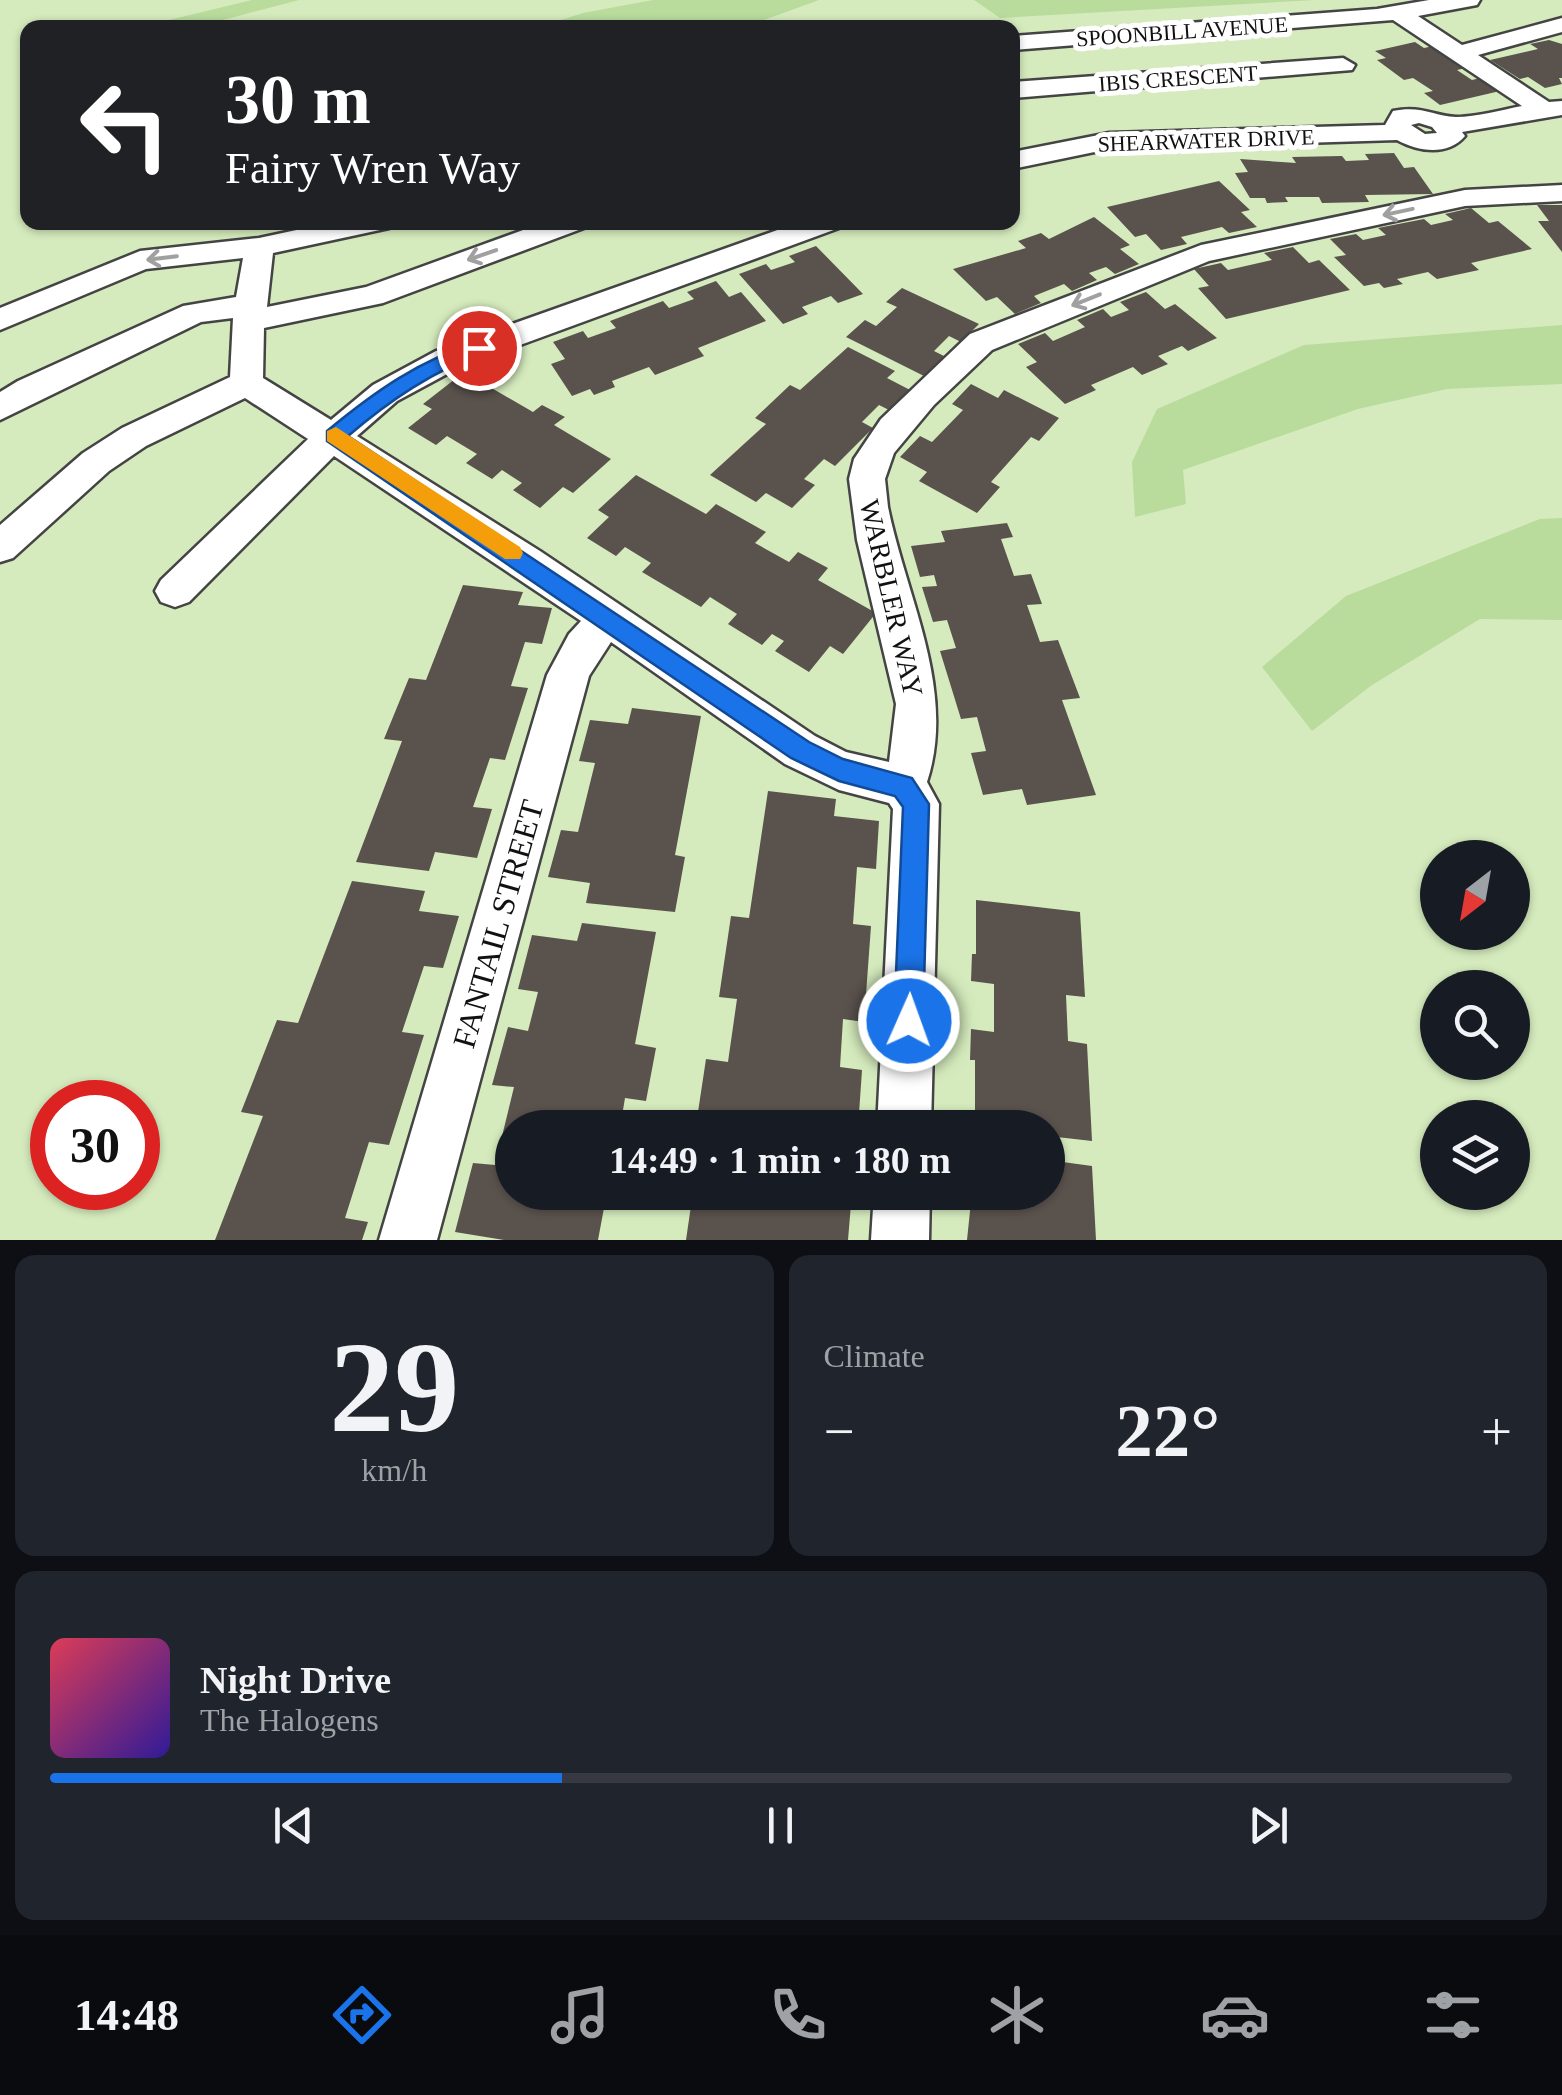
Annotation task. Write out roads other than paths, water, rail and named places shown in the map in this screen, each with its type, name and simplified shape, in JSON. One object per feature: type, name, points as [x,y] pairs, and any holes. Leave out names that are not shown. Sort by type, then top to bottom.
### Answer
[{"type":"street","name":"SPOONBILL AVENUE","points":[[1020,42],[1398,14],[1469,0]]},
{"type":"street","points":[[1398,14],[1554,109]]},
{"type":"street","points":[[1458,53],[1562,26]]},
{"type":"street","name":"IBIS CRESCENT","points":[[1020,90],[1343,65]]},
{"type":"street","points":[[1134,83],[1171,141]]},
{"type":"street","points":[[1477,178],[1445,134],[1554,109]]},
{"type":"street","name":"SHEARWATER DRIVE","points":[[1020,159],[1109,141],[1402,132],[1398,121],[1410,115],[1431,117],[1445,134]]},
{"type":"street","name":"WARBLER WAY","points":[[905,1110],[916,804],[904,786],[917,745],[918,702],[870,508],[870,462],[882,445],[958,362],[994,337],[1201,254],[1477,178],[1562,193]]},
{"type":"street","points":[[0,320],[129,264],[259,246],[339,230]]},
{"type":"street","points":[[0,408],[46,382],[194,313],[252,312],[372,296],[552,230]]},
{"type":"street","points":[[175,591],[334,436],[385,394],[448,359],[807,230]]},
{"type":"street","points":[[246,382],[243,351],[252,312],[259,246]]},
{"type":"street","points":[[246,382],[608,618],[800,750],[839,770],[904,786]]},
{"type":"street","points":[[0,546],[96,462],[134,437],[246,382]]},
{"type":"street","name":"FANTAIL STREET","points":[[408,1240],[568,675],[583,646],[608,618]]},
{"type":"street","points":[[900,1240],[901,1210]]}]
